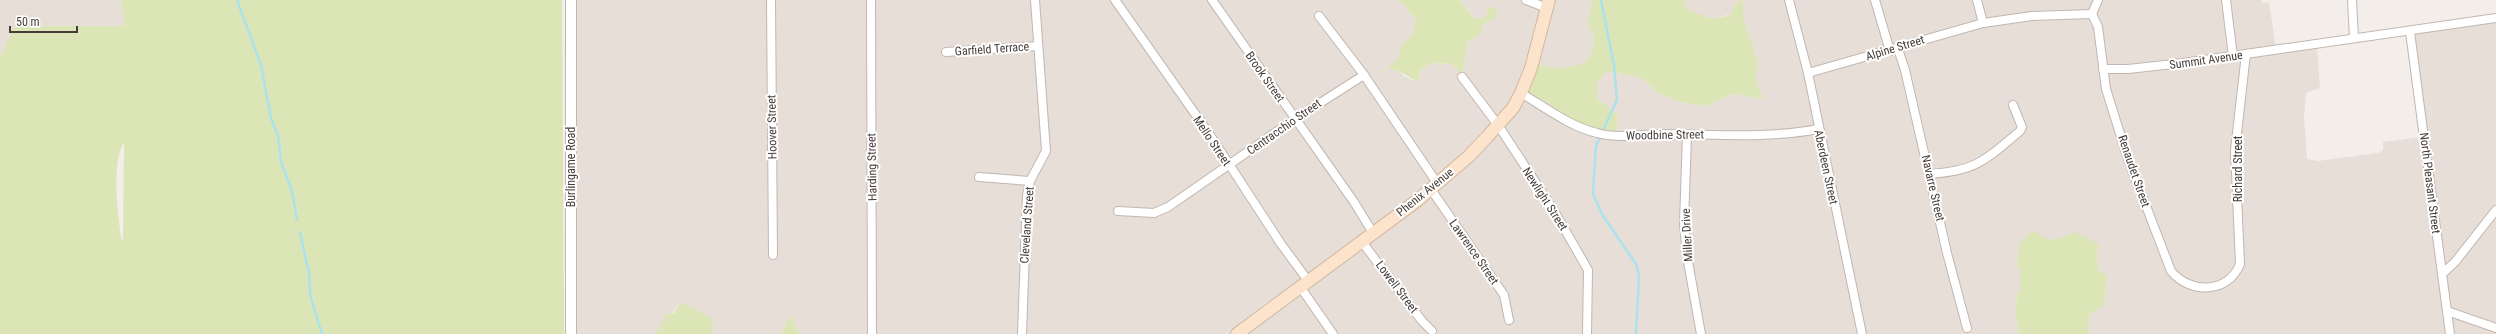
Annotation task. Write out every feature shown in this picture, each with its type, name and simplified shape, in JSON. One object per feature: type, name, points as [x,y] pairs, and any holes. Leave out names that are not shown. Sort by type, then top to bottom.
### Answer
[{"type":"main road","name":"Phenix Avenue","points":[[1237,334],[1418,200],[1469,156],[1513,108],[1522,93],[1531,68],[1548,4]]},
{"type":"street","name":"Burlingame Road","points":[[570,0],[571,334]]},
{"type":"street","name":"Hoover Street","points":[[771,0],[773,255]]},
{"type":"street","name":"Harding Street","points":[[871,0],[872,334]]},
{"type":"street","name":"Cleveland Street","points":[[1022,334],[1027,195],[1030,181],[1046,151],[1035,0]]},
{"type":"street","name":"Mello Street","points":[[1115,0],[1210,135],[1228,166],[1281,244],[1333,334]]},
{"type":"street","name":"Brook Street","points":[[1212,0],[1354,202],[1372,233]]},
{"type":"street","points":[[1526,0],[1548,4]]},
{"type":"street","name":"Aberdeen Street","points":[[1789,0],[1808,73],[1818,129],[1862,334]]},
{"type":"street","name":"Navarre Street","points":[[1875,0],[1894,50],[1905,70],[1947,252],[1967,328]]},
{"type":"street","points":[[1977,0],[1983,22],[2032,16],[2092,14]]},
{"type":"street","points":[[2098,0],[2092,14],[2098,27],[2103,69]]},
{"type":"street","points":[[2226,0],[2233,56]]},
{"type":"street","points":[[2352,0],[2354,38]]},
{"type":"street","name":"Lawrence Street","points":[[1319,16],[1364,75],[1433,186],[1504,295],[1509,320]]},
{"type":"street","name":"Summit Avenue","points":[[2103,69],[2149,67],[2354,38],[2410,32],[2496,18]]},
{"type":"street","name":"Alpine Street","points":[[1808,73],[1894,50],[1983,22]]},
{"type":"street","name":"North Pleasant Street","points":[[2410,32],[2450,334]]},
{"type":"street","name":"Garfield Terrace","points":[[946,52],[1038,46]]},
{"type":"street","name":"Richard Street","points":[[2171,271],[2178,278],[2193,287],[2206,288],[2222,284],[2229,280],[2238,271],[2240,264],[2235,150],[2246,54]]},
{"type":"street","name":"Renaudet Street","points":[[2103,69],[2106,89],[2128,160],[2171,271]]},
{"type":"street","name":"Centracchio Street","points":[[1118,211],[1159,212],[1295,119],[1364,75]]},
{"type":"street","name":"Newlight Street","points":[[1462,78],[1498,125],[1553,209],[1588,270],[1588,334]]},
{"type":"street","name":"Woodbine Street","points":[[1522,93],[1572,124],[1597,133],[1778,135],[1818,129]]},
{"type":"street","points":[[1929,174],[1966,169],[1997,152],[2020,131],[2022,127],[2013,105]]},
{"type":"street","name":"Miller Drive","points":[[1686,134],[1684,223],[1687,256],[1701,334]]},
{"type":"street","points":[[979,177],[1030,181]]},
{"type":"street","points":[[2442,274],[2455,262],[2496,210]]},
{"type":"street","name":"Lowell Street","points":[[1362,242],[1422,321],[1432,331]]},
{"type":"street","points":[[2447,311],[2496,328]]},
{"type":"shaded area","points":[[0,0],[121,0],[125,26],[20,26],[13,28],[0,57]]},
{"type":"shaded area","points":[[570,0],[1396,0],[1402,3],[1416,20],[1412,36],[1401,45],[1399,58],[1370,81],[1388,68],[1398,70],[1404,76],[1417,82],[1421,70],[1433,63],[1452,64],[1463,75],[1467,42],[1480,34],[1483,25],[1497,16],[1488,6],[1487,14],[1480,19],[1475,18],[1459,0],[1592,0],[1587,24],[1594,36],[1592,53],[1584,63],[1559,69],[1533,63],[1616,135],[1618,114],[1597,99],[1597,82],[1607,71],[1642,78],[1657,93],[1680,102],[1707,106],[1732,94],[1764,99],[1756,83],[1757,59],[1743,19],[1742,1],[1735,4],[1732,13],[1718,18],[1701,17],[1685,7],[1684,0],[2262,0],[2262,3],[2269,2],[2276,49],[2317,46],[2320,88],[2306,93],[2304,116],[2307,159],[2318,161],[2378,153],[2383,150],[2383,142],[2422,137],[2413,33],[2496,20],[2496,334],[2091,334],[2087,327],[2090,314],[2104,306],[2107,276],[2098,270],[2097,250],[2063,239],[2046,239],[2039,236],[2017,264],[2020,271],[2020,288],[2017,294],[2015,314],[2019,334],[800,334],[790,316],[781,334],[713,334],[711,318],[681,302],[655,334],[571,334]]},
{"type":"green space","points":[[121,0],[562,0],[564,334],[0,334],[0,57],[13,28],[20,26],[125,26]],"holes":[[[124,142],[123,241],[121,238],[116,189],[118,163]]]},
{"type":"green space","points":[[1396,0],[1459,0],[1474,18],[1480,19],[1487,14],[1488,6],[1496,9],[1497,16],[1483,25],[1480,34],[1467,42],[1463,76],[1452,64],[1433,63],[1421,70],[1417,82],[1407,75],[1388,68],[1370,81],[1399,58],[1401,45],[1412,36],[1416,20],[1402,3]]},
{"type":"green space","points":[[1592,0],[1684,0],[1685,7],[1696,13],[1708,17],[1720,18],[1732,13],[1735,4],[1743,0],[1743,19],[1757,59],[1756,83],[1764,99],[1732,94],[1707,106],[1680,102],[1657,93],[1642,78],[1607,71],[1597,82],[1597,99],[1618,114],[1616,135],[1601,135],[1523,95],[1533,63],[1559,69],[1584,63],[1592,53],[1594,36],[1587,24]]},
{"type":"green space","points":[[2034,230],[2049,239],[2059,239],[2075,232],[2099,244],[2097,250],[2098,270],[2107,276],[2104,306],[2090,314],[2087,327],[2091,334],[2019,334],[2015,314],[2017,294],[2020,288],[2020,271],[2017,264],[2019,243]]},
{"type":"green space","points":[[681,302],[711,318],[713,334],[655,334],[665,319],[665,314],[674,313]]},
{"type":"green space","points":[[790,315],[799,332],[800,334],[781,334]]},
{"type":"waterway","points":[[237,0],[261,65],[271,118],[278,136],[281,162],[292,191],[297,220]]},
{"type":"waterway","points":[[1601,0],[1614,65],[1617,100],[1596,146],[1593,194],[1603,216],[1636,264],[1639,275],[1636,334]]},
{"type":"waterway","points":[[300,232],[309,274],[310,295],[322,334]]}]
